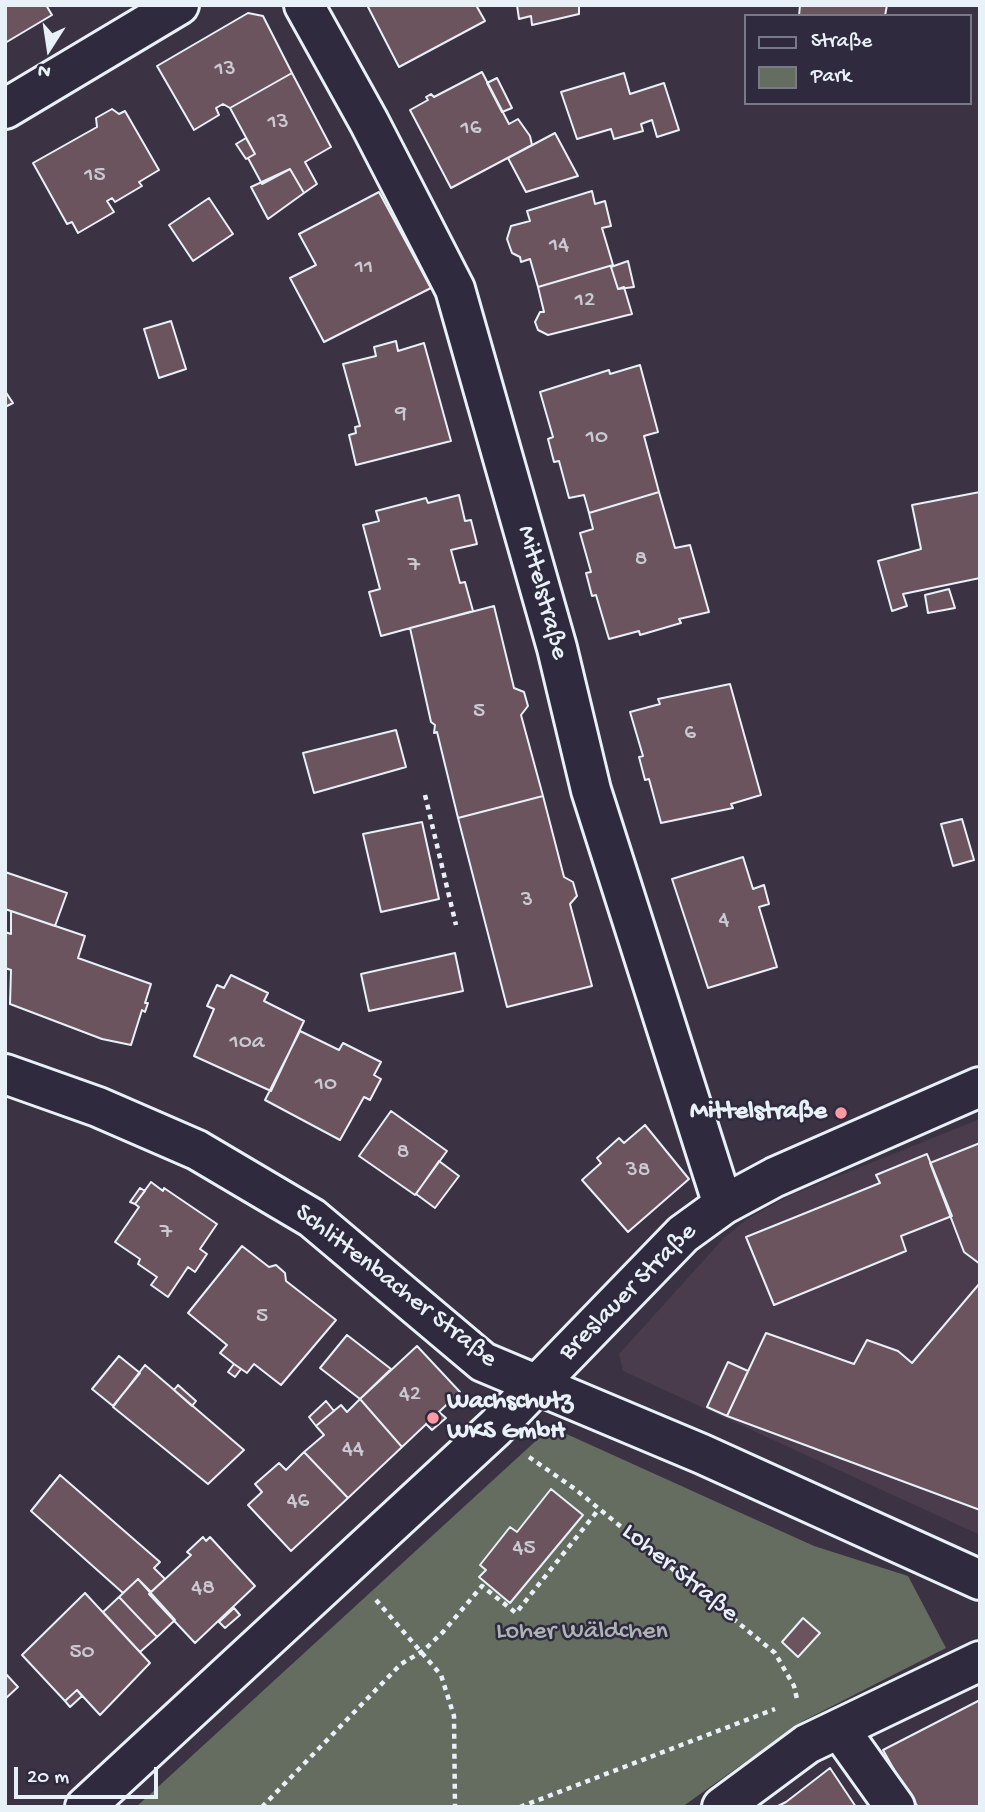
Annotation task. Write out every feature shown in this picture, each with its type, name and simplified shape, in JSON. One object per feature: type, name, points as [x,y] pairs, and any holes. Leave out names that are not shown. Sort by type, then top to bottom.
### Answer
[{"type":"street","points":[[5,109],[179,5]]},
{"type":"street","name":"Mittelstraße","points":[[304,5],[369,122],[455,289],[557,648],[592,790],[723,1205]]},
{"type":"street","name":"Schlittenbacher Straße","points":[[5,1074],[98,1107],[198,1150],[312,1219],[483,1362],[702,1454],[980,1580]]},
{"type":"street","name":"Breslauer Straße","points":[[85,1807],[538,1386],[683,1234],[723,1205],[775,1177],[980,1087]]},
{"type":"street","points":[[722,1807],[807,1744],[980,1661]]},
{"type":"street","points":[[839,1730],[895,1807]]},
{"type":"path","points":[[425,795],[456,925]]},
{"type":"path","name":"Loher Straße","points":[[522,1453],[599,1509],[775,1653],[794,1686],[800,1710]]},
{"type":"path","points":[[262,1807],[401,1664],[423,1651],[482,1586],[516,1613],[599,1509]]},
{"type":"path","points":[[343,1566],[423,1651],[441,1675],[454,1716],[454,1807]]},
{"type":"path","points":[[520,1807],[779,1708]]},
{"type":"shaded area","points":[[980,1119],[980,1535],[623,1371],[619,1354],[724,1238],[747,1219],[791,1195]]},
{"type":"green space","name":"Loher Wäldchen","points":[[551,1427],[814,1546],[908,1576],[946,1648],[803,1721],[682,1807],[136,1807]]},
{"type":"building","points":[[5,5],[46,5],[52,15],[5,43]]},
{"type":"building","points":[[367,5],[476,5],[485,21],[399,67]]},
{"type":"building","points":[[517,5],[579,5],[579,14],[532,25],[531,16],[519,19]]},
{"type":"building","points":[[800,5],[887,5],[885,14],[799,14]]},
{"type":"building","points":[[248,13],[263,16],[292,73],[230,108],[223,104],[216,108],[219,115],[194,130],[157,66]]},
{"type":"building","points":[[482,72],[509,124],[518,119],[530,136],[532,145],[451,188],[410,110],[428,100],[426,97],[431,94],[434,97]]},
{"type":"building","points":[[292,73],[331,147],[305,162],[317,184],[304,193],[290,169],[262,184],[248,158],[255,154],[230,108]]},
{"type":"building","points":[[624,73],[630,94],[664,83],[679,130],[657,137],[652,120],[641,124],[643,131],[614,139],[611,129],[577,139],[561,92]]},
{"type":"building","points":[[497,78],[512,108],[502,112],[487,83]]},
{"type":"building","points":[[112,109],[119,114],[125,111],[159,170],[139,182],[142,186],[115,202],[112,198],[107,201],[114,212],[78,233],[72,222],[67,224],[33,163],[97,127],[96,118]]},
{"type":"building","points":[[555,133],[578,176],[526,192],[508,158]]},
{"type":"building","points":[[246,138],[255,154],[246,159],[236,144]]},
{"type":"building","points":[[290,169],[304,193],[268,219],[251,187]]},
{"type":"building","points":[[592,191],[595,204],[605,201],[611,226],[602,228],[613,265],[538,287],[530,259],[521,262],[520,257],[512,253],[507,239],[511,226],[530,221],[527,211]]},
{"type":"building","points":[[379,192],[431,288],[324,342],[290,278],[316,265],[299,234]]},
{"type":"building","points":[[209,198],[233,234],[193,261],[169,225]]},
{"type":"building","points":[[628,261],[634,287],[618,289],[611,267]]},
{"type":"building","points":[[613,265],[611,267],[618,289],[624,287],[632,314],[548,335],[538,330],[535,322],[540,312],[544,312],[538,287]]},
{"type":"building","points":[[171,321],[186,369],[159,378],[144,329]]},
{"type":"building","points":[[396,341],[398,351],[424,343],[451,441],[356,465],[349,435],[356,433],[355,427],[360,426],[343,364],[376,356],[374,347]]},
{"type":"building","points":[[640,365],[658,432],[644,436],[659,492],[589,513],[584,495],[569,498],[559,461],[554,462],[548,439],[553,437],[540,392],[609,370],[610,374]]},
{"type":"building","points":[[5,391],[13,403],[5,407]]},
{"type":"building","points":[[659,492],[675,548],[690,545],[709,612],[679,619],[681,623],[640,635],[639,631],[609,639],[596,595],[592,596],[586,573],[591,572],[580,533],[593,529],[589,513]]},
{"type":"building","points":[[980,492],[980,578],[903,594],[907,606],[892,611],[878,561],[921,549],[912,505]]},
{"type":"building","points":[[459,495],[465,521],[471,520],[477,544],[451,550],[460,583],[465,582],[473,611],[381,636],[369,592],[380,589],[363,525],[379,521],[376,511],[426,498],[428,503]]},
{"type":"building","points":[[949,589],[955,608],[928,613],[925,595]]},
{"type":"building","points":[[494,606],[514,688],[524,692],[528,706],[521,715],[543,796],[458,818],[437,732],[434,733],[435,725],[431,722],[410,628]]},
{"type":"building","points":[[730,684],[761,795],[731,804],[733,808],[661,823],[649,779],[645,780],[639,757],[643,756],[630,712],[660,704],[658,699]]},
{"type":"building","points":[[396,730],[406,767],[314,793],[303,753]]},
{"type":"building","points":[[543,796],[564,877],[573,882],[577,896],[570,904],[592,986],[507,1007],[458,818]]},
{"type":"building","points":[[962,819],[974,860],[953,866],[941,824]]},
{"type":"building","points":[[422,822],[439,899],[381,912],[363,834]]},
{"type":"building","points":[[743,857],[753,889],[764,885],[769,904],[759,907],[777,967],[708,988],[672,879]]},
{"type":"building","points":[[5,872],[67,893],[55,926],[5,909]]},
{"type":"building","points":[[11,911],[85,936],[78,958],[151,984],[145,1003],[148,1003],[145,1012],[142,1010],[131,1045],[102,1039],[10,1004],[11,970],[5,968],[5,932],[11,934]]},
{"type":"building","points":[[455,953],[463,991],[369,1011],[361,974]]},
{"type":"building","points":[[231,975],[268,993],[264,1001],[304,1021],[271,1091],[194,1056],[214,1009],[207,1006],[217,985],[224,988]]},
{"type":"building","points":[[300,1031],[339,1050],[343,1043],[381,1062],[374,1075],[381,1079],[370,1100],[364,1097],[340,1140],[265,1100]]},
{"type":"building","points":[[391,1111],[447,1151],[415,1195],[359,1156]]},
{"type":"building","points":[[645,1125],[689,1179],[628,1232],[582,1180],[601,1163],[597,1158],[619,1138],[624,1143]]},
{"type":"building","points":[[980,1143],[980,1264],[964,1252],[930,1163]]},
{"type":"building","points":[[927,1154],[952,1216],[901,1236],[906,1251],[774,1305],[746,1237],[880,1183],[876,1175]]},
{"type":"building","points":[[439,1161],[459,1176],[435,1208],[416,1194]]},
{"type":"building","points":[[151,1182],[217,1224],[200,1249],[207,1254],[195,1272],[188,1267],[168,1297],[151,1285],[157,1277],[138,1264],[140,1259],[115,1242],[139,1207],[135,1204]]},
{"type":"building","points":[[140,1188],[145,1191],[135,1204],[130,1202]]},
{"type":"building","points":[[242,1246],[269,1267],[276,1265],[285,1273],[286,1281],[336,1320],[281,1385],[254,1364],[247,1373],[234,1364],[220,1353],[227,1345],[188,1313]]},
{"type":"building","points":[[980,1283],[980,1510],[727,1416],[766,1333],[854,1364],[867,1340],[898,1351],[912,1363]]},
{"type":"building","points":[[347,1335],[391,1369],[360,1399],[320,1368]]},
{"type":"building","points":[[417,1346],[460,1392],[402,1447],[360,1399]]},
{"type":"building","points":[[119,1356],[140,1373],[113,1406],[92,1389]]},
{"type":"building","points":[[728,1362],[748,1371],[727,1416],[707,1407]]},
{"type":"building","points":[[234,1364],[241,1369],[235,1377],[228,1372]]},
{"type":"building","points":[[145,1365],[244,1450],[208,1484],[113,1407]]},
{"type":"building","points":[[178,1385],[196,1401],[192,1406],[174,1390]]},
{"type":"building","points":[[360,1399],[402,1447],[348,1498],[304,1452],[324,1435],[316,1426],[341,1405],[347,1412]]},
{"type":"building","points":[[326,1401],[334,1411],[316,1426],[309,1417]]},
{"type":"building","points":[[439,1412],[446,1418],[432,1430],[426,1424]]},
{"type":"building","points":[[304,1452],[348,1498],[291,1551],[248,1505],[262,1492],[255,1484],[279,1463],[286,1470]]},
{"type":"building","points":[[60,1475],[160,1562],[154,1568],[165,1579],[151,1592],[138,1579],[123,1593],[31,1511]]},
{"type":"building","points":[[551,1489],[583,1515],[510,1603],[479,1577],[486,1570],[480,1565],[510,1527],[517,1532]]},
{"type":"building","points":[[203,1537],[206,1541],[210,1537],[255,1586],[195,1643],[149,1594],[191,1555],[187,1552]]},
{"type":"building","points":[[138,1579],[175,1620],[157,1637],[119,1597]]},
{"type":"building","points":[[85,1593],[150,1663],[100,1715],[77,1690],[65,1701],[22,1655]]},
{"type":"building","points":[[119,1597],[157,1637],[140,1652],[103,1612]]},
{"type":"building","points":[[234,1608],[240,1615],[225,1628],[219,1622]]},
{"type":"building","points":[[803,1618],[820,1633],[798,1657],[782,1642]]},
{"type":"building","points":[[5,1673],[18,1687],[5,1699]]},
{"type":"building","points":[[77,1690],[82,1696],[70,1707],[65,1701]]},
{"type":"building","points":[[980,1700],[980,1807],[919,1807],[911,1800],[883,1750]]},
{"type":"building","points":[[830,1768],[856,1807],[776,1807],[786,1802]]},
{"type":"place","name":"Mittelstraße","points":[[841,1113]]},
{"type":"place","name":"Wachschutz WKS GmbH","points":[[433,1418]]}]
